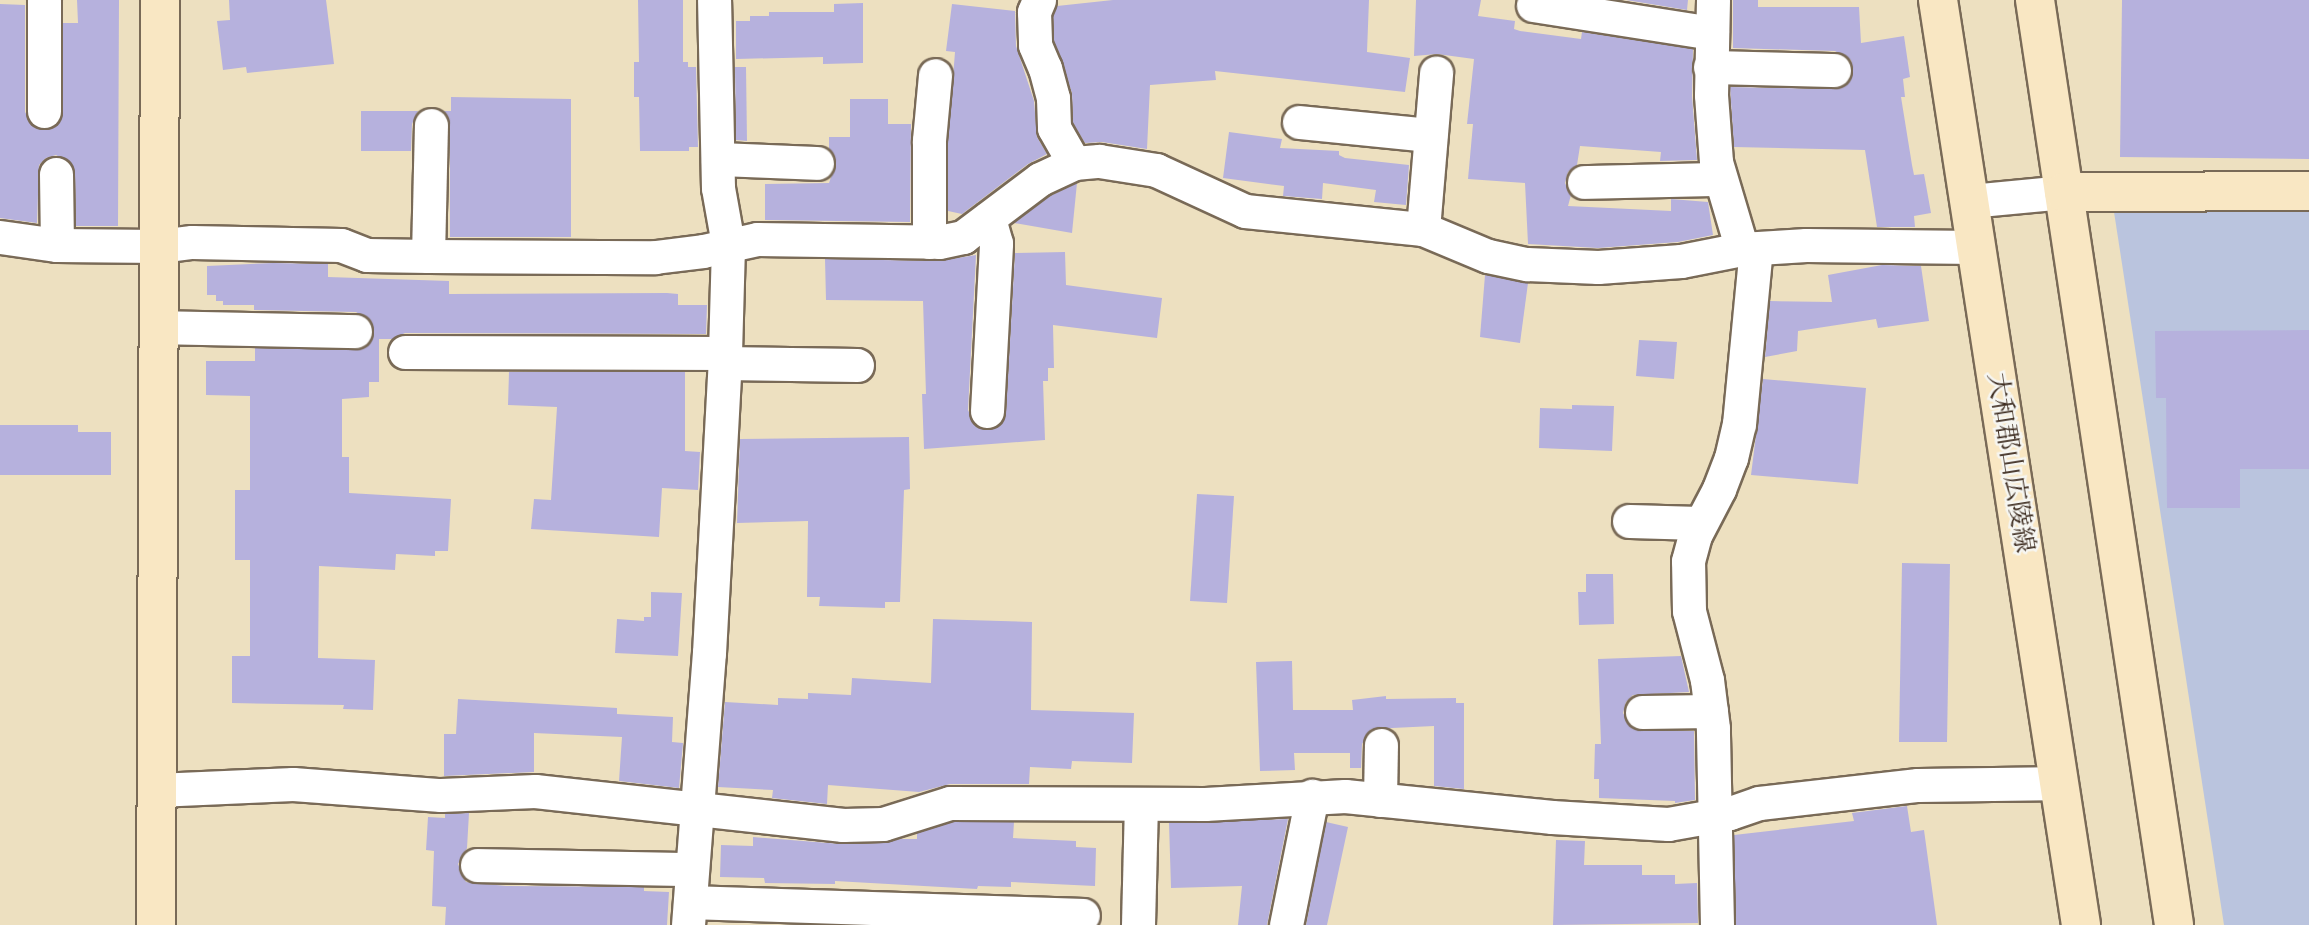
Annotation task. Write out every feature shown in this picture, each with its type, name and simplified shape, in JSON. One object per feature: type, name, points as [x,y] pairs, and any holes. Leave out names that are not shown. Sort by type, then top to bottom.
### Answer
[{"type":"main road","points":[[156,925],[160,0]]},
{"type":"main road","name":"大和郡山広陵線","points":[[1938,0],[2081,925]]},
{"type":"main road","points":[[2035,0],[2174,925]]},
{"type":"main road","points":[[2064,192],[2309,191]]},
{"type":"street","points":[[44,0],[44,111]]},
{"type":"street","points":[[714,0],[721,216],[727,244],[724,358],[698,808],[689,914],[1083,915]]},
{"type":"street","points":[[1039,0],[1034,12],[1035,45],[1053,98],[1054,128],[1074,163]]},
{"type":"street","points":[[1713,0],[1710,67],[1719,179],[1749,249],[1739,424],[1719,489],[1700,523],[1688,561],[1687,590],[1711,710],[1715,758],[1713,817],[1717,925]]},
{"type":"street","points":[[1533,5],[1712,33]]},
{"type":"street","points":[[1710,67],[1834,69]]},
{"type":"street","points":[[1423,229],[1436,73]]},
{"type":"street","points":[[929,242],[929,140],[935,75]]},
{"type":"street","points":[[1299,122],[1430,135]]},
{"type":"street","points":[[428,256],[431,125]]},
{"type":"street","points":[[718,159],[817,163]]},
{"type":"street","points":[[0,237],[57,245],[159,246],[192,242],[341,245],[368,255],[428,256],[655,257],[703,251],[757,239],[929,242],[963,237],[1040,179],[1074,163],[1128,164],[1156,170],[1245,211],[1269,216],[1423,229],[1488,256],[1527,264],[1612,266],[1681,261],[1749,249],[1806,245],[1976,247]]},
{"type":"street","points":[[57,174],[57,245]]},
{"type":"street","points":[[1584,182],[1719,179]]},
{"type":"street","points":[[1969,201],[2064,192]]},
{"type":"street","points":[[987,411],[996,243],[989,218]]},
{"type":"street","points":[[158,327],[355,331]]},
{"type":"street","points":[[405,352],[724,358],[841,374]]},
{"type":"street","points":[[1629,521],[1700,523]]},
{"type":"street","points":[[1642,712],[1711,710]]},
{"type":"street","points":[[1380,800],[1381,745]]},
{"type":"street","points":[[156,790],[293,784],[442,795],[535,791],[843,825],[883,824],[950,803],[1260,803],[1312,796],[1668,824],[1713,817],[1759,803],[1918,785],[2059,783]]},
{"type":"street","points":[[1286,925],[1312,796]]},
{"type":"street","points":[[1138,925],[1141,805]]},
{"type":"street","points":[[477,864],[692,869]]},
{"type":"shaded area","points":[[2114,212],[2309,212],[2309,925],[2224,925]]},
{"type":"building","points":[[77,0],[119,0],[118,226],[76,226],[75,173],[72,164],[56,155],[46,158],[39,165],[37,223],[0,218],[0,4],[25,5],[25,112],[34,127],[45,130],[54,127],[63,112],[63,23],[78,23]]},
{"type":"building","points":[[229,0],[326,0],[334,64],[247,73],[246,67],[223,70],[217,21],[230,20]]},
{"type":"building","points":[[638,0],[683,0],[683,62],[688,62],[688,67],[696,67],[698,147],[689,147],[689,151],[640,151],[639,97],[634,97],[634,62],[639,62]]},
{"type":"building","points":[[1113,0],[1369,0],[1367,52],[1410,58],[1405,92],[1215,71],[1216,80],[1150,85],[1147,149],[1102,142],[1085,143],[1073,123],[1072,93],[1054,41],[1053,16],[1057,6]]},
{"type":"building","points":[[1416,0],[1481,0],[1478,16],[1515,21],[1514,29],[1520,31],[1581,39],[1582,32],[1693,49],[1692,96],[1697,160],[1660,161],[1661,152],[1580,146],[1577,165],[1568,172],[1565,183],[1571,195],[1568,206],[1671,211],[1671,199],[1708,202],[1713,235],[1678,242],[1598,248],[1528,244],[1525,183],[1468,179],[1473,124],[1467,124],[1474,59],[1437,54],[1414,56]]},
{"type":"building","points":[[1626,0],[1688,0],[1687,10]]},
{"type":"building","points":[[1733,0],[1758,0],[1758,7],[1859,7],[1861,43],[1904,36],[1910,77],[1903,79],[1905,97],[1901,97],[1914,175],[1924,174],[1931,213],[1914,216],[1915,227],[1877,227],[1865,150],[1734,147],[1730,87],[1834,89],[1850,81],[1853,70],[1851,60],[1835,51],[1733,48]]},
{"type":"building","points":[[2122,0],[2309,0],[2309,159],[2120,157]]},
{"type":"building","points":[[863,3],[863,63],[823,64],[823,57],[736,59],[736,21],[750,21],[750,16],[769,16],[769,12],[834,12],[834,4]]},
{"type":"building","points":[[952,4],[1015,11],[1016,46],[1034,101],[1037,137],[1047,154],[1028,164],[962,214],[948,211],[948,141],[955,52],[946,51]]},
{"type":"building","points":[[735,67],[746,67],[747,141],[736,140]]},
{"type":"building","points":[[451,97],[571,99],[571,237],[450,237],[450,125],[444,111],[451,111]]},
{"type":"building","points":[[850,99],[888,99],[888,124],[911,124],[910,222],[765,220],[765,184],[829,183],[836,163],[829,149],[829,137],[850,137]]},
{"type":"building","points":[[361,111],[418,111],[412,124],[411,151],[361,151]]},
{"type":"building","points":[[1229,132],[1282,139],[1280,148],[1339,151],[1339,155],[1345,158],[1409,165],[1406,205],[1374,202],[1376,190],[1323,183],[1322,199],[1283,196],[1284,186],[1223,178]]},
{"type":"building","points":[[1077,183],[1072,233],[1014,223],[1050,196]]},
{"type":"building","points":[[1065,252],[1066,285],[1162,298],[1157,338],[1053,325],[1054,368],[1048,368],[1048,381],[1043,381],[1045,440],[924,449],[922,394],[926,394],[923,301],[826,300],[825,259],[939,261],[976,255],[968,410],[976,427],[987,430],[1003,422],[1006,412],[1015,253]]},
{"type":"building","points":[[328,264],[328,277],[449,281],[449,294],[667,293],[678,294],[678,305],[707,305],[706,334],[405,333],[392,339],[379,339],[379,382],[369,382],[369,397],[342,399],[342,457],[349,457],[349,493],[451,499],[448,551],[435,551],[435,556],[396,554],[395,570],[319,566],[318,658],[375,660],[373,710],[343,709],[344,705],[232,703],[232,656],[250,656],[250,560],[235,560],[235,490],[250,490],[250,396],[206,395],[206,361],[255,361],[255,348],[355,350],[365,347],[374,332],[371,321],[356,312],[254,310],[254,305],[223,305],[223,301],[216,301],[216,295],[207,295],[207,266]]},
{"type":"building","points":[[1882,265],[1921,266],[1929,321],[1878,328],[1876,319],[1798,331],[1797,351],[1765,357],[1770,301],[1832,302],[1828,275]]},
{"type":"building","points":[[1485,275],[1528,283],[1520,343],[1480,337]]},
{"type":"building","points":[[2309,330],[2309,469],[2240,469],[2240,508],[2167,508],[2166,398],[2156,398],[2155,331]]},
{"type":"building","points":[[1639,340],[1677,342],[1674,379],[1636,376]]},
{"type":"building","points":[[509,372],[685,372],[685,451],[700,452],[698,490],[662,488],[659,537],[531,529],[534,499],[551,500],[557,407],[508,405]]},
{"type":"building","points":[[1763,379],[1866,388],[1858,484],[1751,475]]},
{"type":"building","points":[[1572,405],[1614,406],[1612,451],[1539,448],[1540,408],[1572,409]]},
{"type":"building","points":[[0,425],[78,425],[78,432],[111,432],[111,475],[0,475]]},
{"type":"building","points":[[909,437],[910,489],[904,490],[900,602],[885,602],[885,608],[819,606],[820,597],[807,597],[808,521],[737,523],[740,439]]},
{"type":"building","points":[[1197,494],[1234,496],[1227,603],[1190,601]]},
{"type":"building","points":[[1902,563],[1950,564],[1947,742],[1899,742]]},
{"type":"building","points":[[1586,574],[1613,574],[1614,624],[1579,625],[1578,592],[1586,592]]},
{"type":"building","points":[[651,592],[682,593],[678,656],[615,653],[617,619],[644,621],[644,617],[651,617]]},
{"type":"building","points":[[933,619],[1032,622],[1031,710],[1134,713],[1132,763],[1072,761],[1071,769],[1030,767],[1029,784],[950,784],[919,792],[828,785],[827,804],[772,798],[773,790],[718,787],[725,702],[778,705],[778,698],[808,699],[808,693],[851,695],[852,678],[931,683]]},
{"type":"building","points":[[1681,656],[1689,692],[1633,695],[1626,702],[1623,713],[1632,728],[1642,731],[1694,731],[1695,800],[1675,803],[1599,798],[1599,779],[1594,779],[1595,744],[1601,744],[1598,659]]},
{"type":"building","points":[[1292,661],[1293,710],[1353,710],[1352,700],[1386,696],[1386,699],[1456,698],[1456,703],[1464,703],[1464,789],[1434,786],[1434,726],[1371,729],[1362,744],[1361,768],[1350,768],[1350,753],[1294,753],[1295,770],[1260,771],[1256,662]]},
{"type":"building","points":[[458,699],[617,708],[617,714],[673,717],[672,742],[683,743],[679,788],[619,781],[622,737],[534,733],[534,772],[444,776],[444,734],[456,734]]},
{"type":"building","points":[[1907,806],[1911,832],[1924,830],[1937,925],[1736,925],[1734,835],[1854,821],[1852,813]]},
{"type":"building","points":[[469,813],[467,848],[458,864],[466,882],[506,886],[644,887],[644,891],[669,892],[667,925],[445,925],[446,907],[432,906],[434,851],[426,850],[428,817],[445,818],[445,814]]},
{"type":"building","points":[[1288,819],[1267,925],[1238,925],[1242,886],[1171,888],[1169,823]]},
{"type":"building","points":[[953,822],[1014,822],[1013,838],[1076,841],[1076,847],[1096,848],[1095,886],[1011,882],[1011,887],[978,886],[977,889],[835,881],[835,884],[765,883],[764,878],[720,877],[721,845],[753,846],[753,837],[841,844],[882,843],[917,839],[917,833]]},
{"type":"building","points":[[1326,822],[1348,827],[1327,925],[1306,925]]},
{"type":"building","points":[[1556,840],[1585,841],[1584,865],[1642,865],[1642,875],[1675,875],[1675,884],[1697,883],[1698,923],[1553,925]]}]
